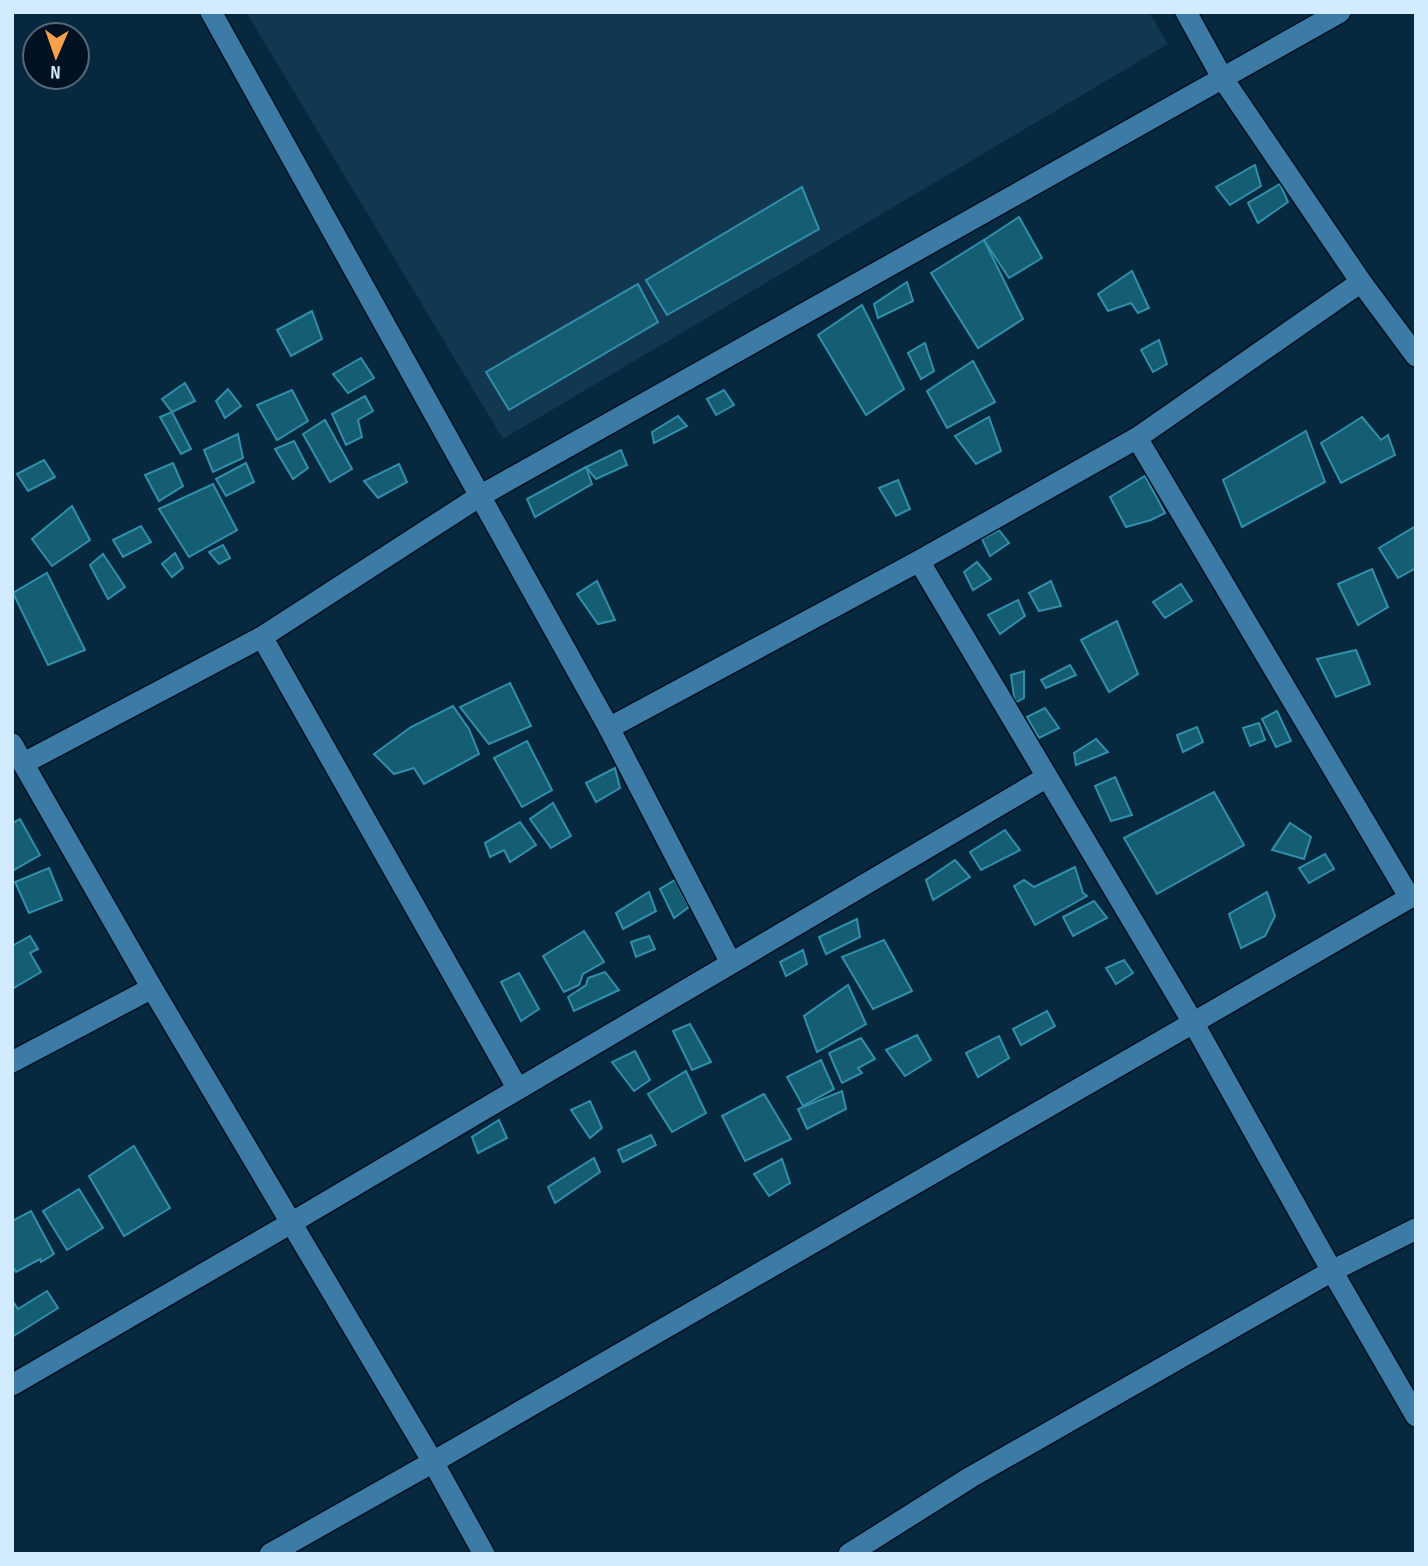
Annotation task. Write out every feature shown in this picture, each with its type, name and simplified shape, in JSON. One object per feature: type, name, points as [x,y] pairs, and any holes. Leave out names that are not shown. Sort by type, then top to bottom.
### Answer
[{"type":"street","points":[[211,12],[609,728],[731,963]]},
{"type":"street","points":[[1186,12],[1223,79],[1361,282],[1416,356]]},
{"type":"street","points":[[24,762],[262,637],[480,496],[1340,12]]},
{"type":"street","points":[[609,728],[919,561],[1137,438],[1361,282]]},
{"type":"street","points":[[271,1554],[1413,896],[1137,438]]},
{"type":"street","points":[[919,561],[1194,1024],[1416,1416]]},
{"type":"street","points":[[262,637],[518,1089]]},
{"type":"street","points":[[12,744],[152,988],[433,1462],[484,1554]]},
{"type":"street","points":[[12,1385],[1047,777]]},
{"type":"street","points":[[12,1062],[152,988]]},
{"type":"street","points":[[849,1554],[971,1477],[1332,1271],[1416,1229]]},
{"type":"shaded area","points":[[246,12],[1149,12],[1168,44],[503,439]]},
{"type":"building","points":[[1255,165],[1261,186],[1230,205],[1216,187]]},
{"type":"building","points":[[1280,184],[1288,202],[1258,223],[1248,203]]},
{"type":"building","points":[[802,187],[819,229],[667,315],[646,280]]},
{"type":"building","points":[[1019,217],[1042,258],[1009,278],[984,240]]},
{"type":"building","points":[[984,240],[1023,319],[978,348],[931,273]]},
{"type":"building","points":[[1132,271],[1149,308],[1138,313],[1131,303],[1108,311],[1098,294]]},
{"type":"building","points":[[907,282],[913,301],[878,318],[874,304]]},
{"type":"building","points":[[638,284],[658,322],[509,410],[486,372]]},
{"type":"building","points":[[862,305],[904,389],[866,415],[818,335]]},
{"type":"building","points":[[312,311],[322,339],[291,356],[277,330]]},
{"type":"building","points":[[1159,340],[1167,364],[1153,372],[1141,350]]},
{"type":"building","points":[[925,343],[934,371],[921,379],[908,353]]},
{"type":"building","points":[[361,358],[374,378],[348,393],[333,374]]},
{"type":"building","points":[[973,361],[995,402],[947,428],[927,391]]},
{"type":"building","points":[[185,383],[195,401],[172,412],[162,399]]},
{"type":"building","points":[[228,389],[241,406],[225,418],[216,401]]},
{"type":"building","points":[[292,390],[308,421],[277,440],[257,405]]},
{"type":"building","points":[[724,390],[734,405],[716,415],[707,399]]},
{"type":"building","points":[[365,396],[373,411],[358,420],[362,437],[346,445],[332,414]]},
{"type":"building","points":[[172,412],[191,449],[181,454],[160,417]]},
{"type":"building","points":[[678,416],[687,426],[654,443],[652,432]]},
{"type":"building","points":[[989,417],[1001,451],[976,464],[955,436]]},
{"type":"building","points":[[1362,417],[1381,440],[1388,435],[1395,455],[1341,483],[1321,443]]},
{"type":"building","points":[[325,420],[352,469],[330,482],[303,434]]},
{"type":"building","points":[[1306,431],[1325,482],[1242,527],[1223,480]]},
{"type":"building","points":[[238,434],[243,458],[213,472],[204,450]]},
{"type":"building","points":[[294,441],[308,468],[293,479],[275,449]]},
{"type":"building","points":[[621,450],[627,465],[596,479],[586,467]]},
{"type":"building","points":[[44,460],[55,477],[28,491],[17,474]]},
{"type":"building","points":[[173,463],[183,486],[159,501],[145,475]]},
{"type":"building","points":[[246,463],[254,482],[226,496],[216,479]]},
{"type":"building","points":[[399,464],[407,482],[378,498],[364,481]]},
{"type":"building","points":[[586,467],[592,484],[535,517],[527,499]]},
{"type":"building","points":[[1145,476],[1165,513],[1126,527],[1110,497]]},
{"type":"building","points":[[898,480],[910,509],[896,516],[879,488]]},
{"type":"building","points":[[213,484],[237,530],[189,557],[159,509]]},
{"type":"building","points":[[72,506],[90,540],[52,566],[32,539]]},
{"type":"building","points":[[141,526],[151,542],[123,557],[113,540]]},
{"type":"building","points":[[1416,526],[1416,568],[1398,578],[1379,548]]},
{"type":"building","points":[[999,530],[1009,543],[990,556],[982,539]]},
{"type":"building","points":[[223,545],[230,558],[219,564],[209,552]]},
{"type":"building","points":[[175,553],[183,568],[172,577],[162,564]]},
{"type":"building","points":[[103,554],[125,587],[108,599],[90,565]]},
{"type":"building","points":[[977,562],[991,579],[973,590],[964,572]]},
{"type":"building","points":[[1372,569],[1388,607],[1358,625],[1338,584]]},
{"type":"building","points":[[47,573],[85,650],[48,665],[13,593]]},
{"type":"building","points":[[597,581],[615,620],[598,624],[577,594]]},
{"type":"building","points":[[1051,581],[1061,606],[1039,611],[1029,593]]},
{"type":"building","points":[[1181,584],[1192,601],[1165,618],[1153,602]]},
{"type":"building","points":[[1018,600],[1025,616],[1000,634],[988,615]]},
{"type":"building","points":[[1117,621],[1138,674],[1109,692],[1081,640]]},
{"type":"building","points":[[1356,650],[1370,684],[1336,697],[1317,659]]},
{"type":"building","points":[[1070,665],[1076,675],[1046,688],[1041,680]]},
{"type":"building","points":[[1024,671],[1024,698],[1015,703],[1011,675]]},
{"type":"building","points":[[510,683],[531,726],[489,744],[460,707]]},
{"type":"building","points":[[453,706],[469,729],[479,754],[424,784],[414,768],[394,774],[374,754],[411,727]]},
{"type":"building","points":[[1045,708],[1059,728],[1039,738],[1027,717]]},
{"type":"building","points":[[1277,711],[1291,741],[1276,747],[1262,719]]},
{"type":"building","points":[[1259,723],[1265,740],[1250,746],[1243,728]]},
{"type":"building","points":[[1197,727],[1203,742],[1183,752],[1177,735]]},
{"type":"building","points":[[1096,739],[1108,752],[1076,765],[1074,753]]},
{"type":"building","points":[[527,741],[552,790],[522,807],[494,758]]},
{"type":"building","points":[[615,768],[620,788],[596,802],[586,783]]},
{"type":"building","points":[[1115,777],[1132,815],[1111,821],[1095,786]]},
{"type":"building","points":[[1214,792],[1244,845],[1157,894],[1124,838]]},
{"type":"building","points":[[553,803],[571,836],[551,848],[530,819]]},
{"type":"building","points":[[20,819],[40,855],[12,871],[12,823]]},
{"type":"building","points":[[520,822],[536,845],[510,862],[504,850],[490,857],[485,843]]},
{"type":"building","points":[[1290,823],[1311,837],[1304,859],[1272,850]]},
{"type":"building","points":[[1005,830],[1020,850],[981,870],[970,852]]},
{"type":"building","points":[[1325,854],[1334,869],[1309,883],[1299,868]]},
{"type":"building","points":[[955,860],[970,877],[933,900],[926,880]]},
{"type":"building","points":[[1075,867],[1083,893],[1087,896],[1035,925],[1014,886],[1024,880],[1034,887]]},
{"type":"building","points":[[49,868],[62,900],[29,913],[15,882]]},
{"type":"building","points":[[675,880],[689,907],[674,918],[660,889]]},
{"type":"building","points":[[649,892],[656,911],[623,929],[616,913]]},
{"type":"building","points":[[1267,892],[1275,916],[1265,936],[1241,948],[1229,914]]},
{"type":"building","points":[[1094,901],[1107,918],[1073,936],[1063,917]]},
{"type":"building","points":[[857,919],[860,937],[826,954],[819,937]]},
{"type":"building","points":[[584,931],[604,962],[583,974],[579,985],[564,992],[543,956]]},
{"type":"building","points":[[30,936],[38,949],[30,953],[41,972],[12,989],[12,946]]},
{"type":"building","points":[[649,936],[655,949],[636,957],[631,942]]},
{"type":"building","points":[[884,940],[912,991],[873,1009],[842,957]]},
{"type":"building","points":[[803,950],[807,964],[786,976],[780,962]]},
{"type":"building","points":[[1124,960],[1133,973],[1116,984],[1106,968]]},
{"type":"building","points":[[605,972],[619,990],[574,1011],[568,997],[586,985],[588,978]]},
{"type":"building","points":[[519,973],[539,1009],[521,1021],[501,982]]},
{"type":"building","points":[[848,985],[866,1024],[817,1052],[804,1016]]},
{"type":"building","points":[[1047,1011],[1055,1026],[1021,1045],[1013,1029]]},
{"type":"building","points":[[690,1024],[711,1062],[692,1070],[673,1031]]},
{"type":"building","points":[[917,1035],[931,1060],[905,1076],[886,1050]]},
{"type":"building","points":[[999,1036],[1009,1058],[978,1077],[966,1053]]},
{"type":"building","points":[[861,1038],[875,1059],[858,1068],[862,1073],[842,1083],[829,1053]]},
{"type":"building","points":[[635,1051],[650,1080],[634,1091],[612,1062]]},
{"type":"building","points":[[821,1060],[834,1089],[803,1106],[787,1077]]},
{"type":"building","points":[[686,1071],[706,1113],[672,1132],[648,1094]]},
{"type":"building","points":[[842,1091],[846,1109],[807,1129],[798,1109]]},
{"type":"building","points":[[764,1094],[791,1139],[745,1161],[722,1116]]},
{"type":"building","points":[[590,1101],[602,1128],[590,1138],[571,1110]]},
{"type":"building","points":[[499,1120],[507,1138],[478,1153],[472,1137]]},
{"type":"building","points":[[651,1135],[656,1145],[623,1162],[618,1150]]},
{"type":"building","points":[[134,1146],[170,1208],[124,1236],[89,1176]]},
{"type":"building","points":[[594,1158],[600,1172],[555,1203],[548,1187]]},
{"type":"building","points":[[782,1159],[790,1183],[769,1196],[754,1174]]},
{"type":"building","points":[[79,1189],[103,1228],[67,1250],[43,1211]]},
{"type":"building","points":[[31,1211],[54,1254],[16,1272],[12,1266],[12,1221]]},
{"type":"building","points":[[47,1291],[58,1308],[12,1337],[12,1300],[18,1309]]}]
